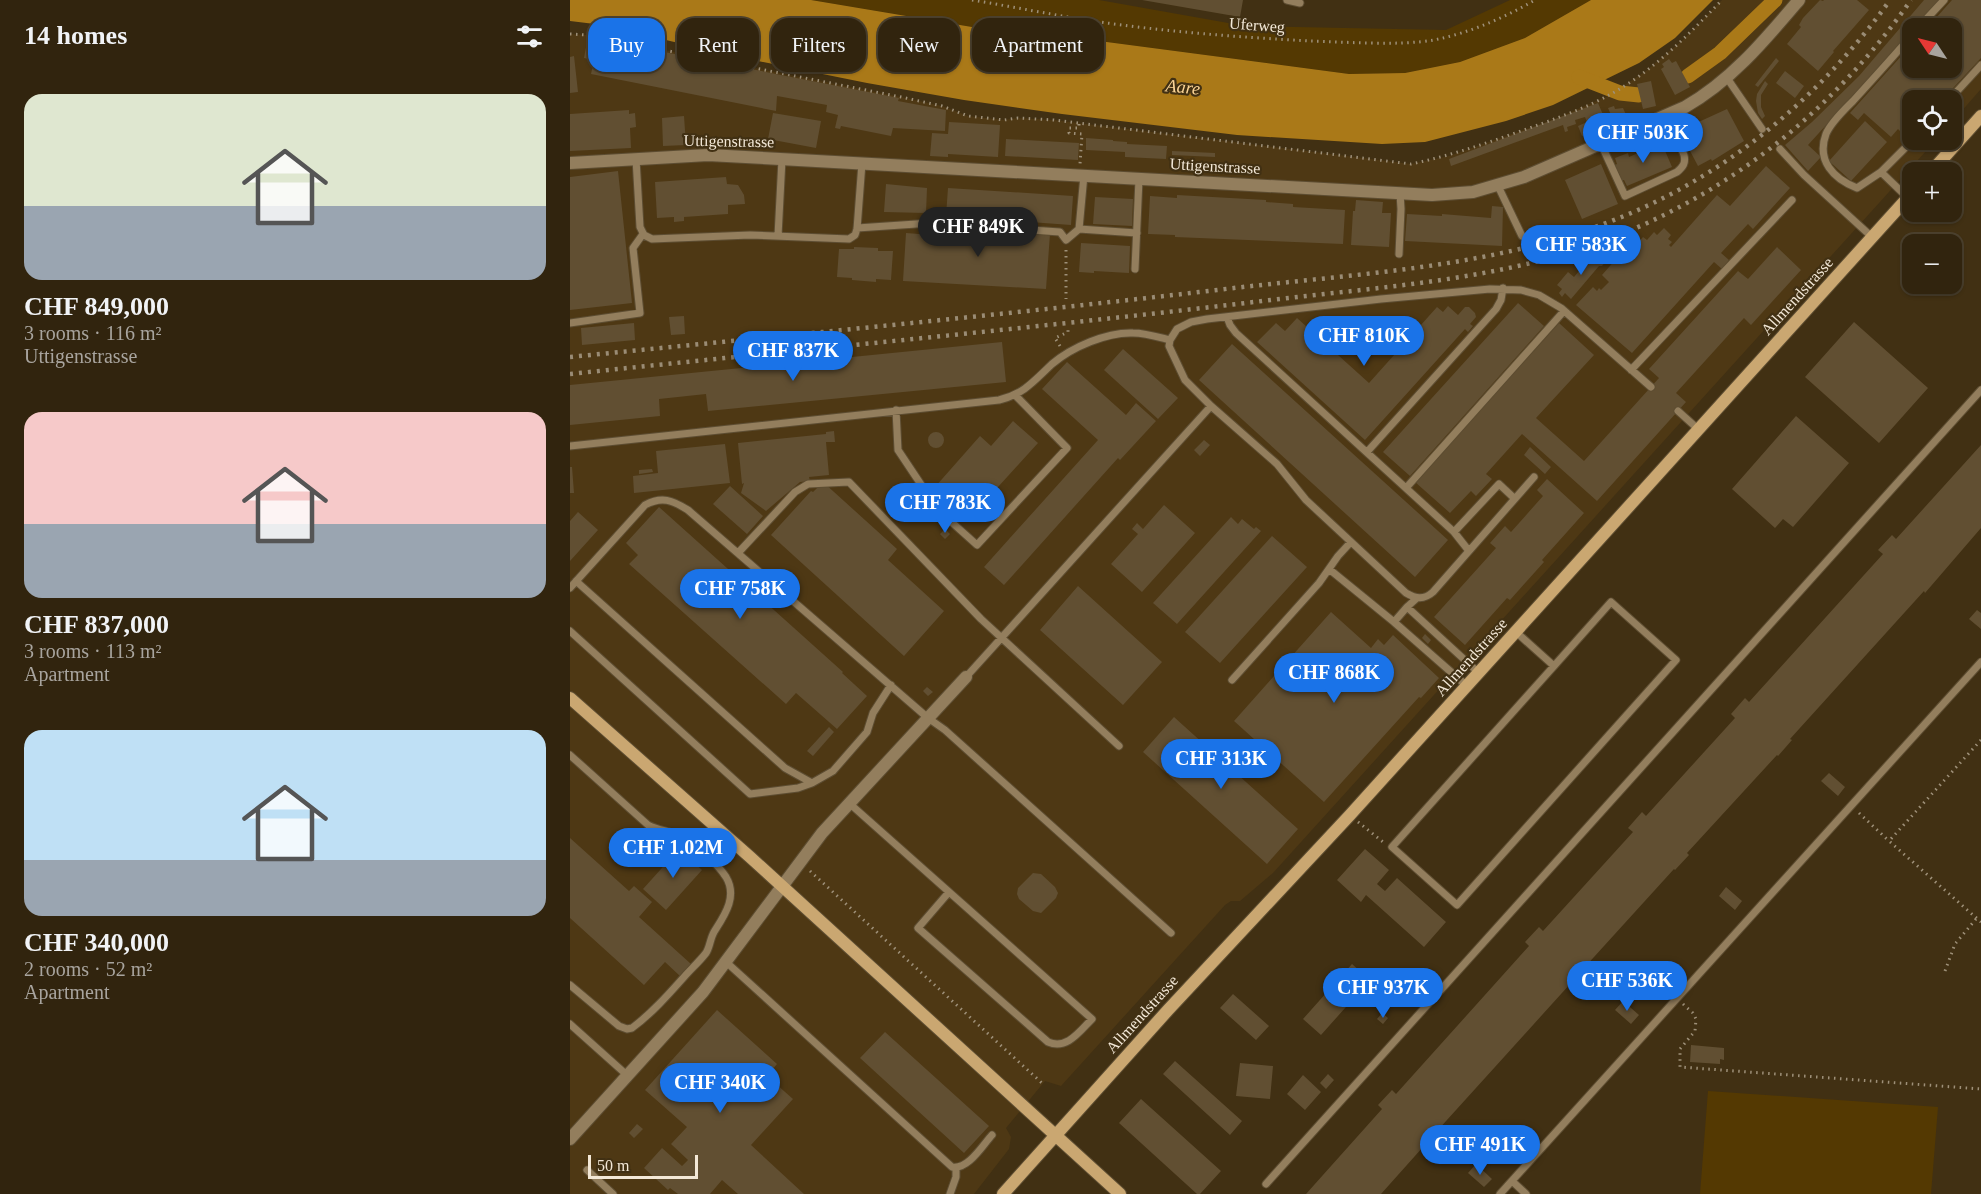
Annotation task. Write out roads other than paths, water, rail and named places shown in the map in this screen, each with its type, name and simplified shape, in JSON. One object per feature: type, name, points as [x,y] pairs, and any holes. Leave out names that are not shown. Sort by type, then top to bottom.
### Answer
[{"type":"main road","points":[[1939,162],[1981,116]]},
{"type":"main road","name":"Allmendstrasse","points":[[1003,1194],[1176,1001],[1479,673],[1902,204]]},
{"type":"main road","points":[[570,698],[783,887],[1120,1194]]},
{"type":"street","name":"Uttigenstrasse","points":[[570,163],[708,155],[1400,193],[1473,192],[1524,177],[1701,98],[1727,78],[1755,51],[1799,0]]},
{"type":"street","points":[[570,1140],[703,992],[783,887],[800,861],[849,802],[966,677]]},
{"type":"lane","points":[[1287,0],[1300,3]]},
{"type":"lane","points":[[1927,18],[1944,0]]},
{"type":"lane","points":[[1902,46],[1826,133],[1824,146],[1825,158],[1830,171],[1844,183],[1857,188],[1881,172],[1904,150]]},
{"type":"lane","points":[[1958,90],[1981,65]]},
{"type":"lane","points":[[1727,78],[1762,129]]},
{"type":"lane","points":[[1601,144],[1625,196],[1677,172],[1683,166],[1684,154],[1667,115]]},
{"type":"lane","points":[[1780,149],[1804,175],[1872,237]]},
{"type":"lane","points":[[636,159],[640,227],[643,234],[652,239],[750,235],[849,239],[855,235],[857,228],[862,163]]},
{"type":"lane","points":[[778,236],[782,159]]},
{"type":"lane","points":[[1881,172],[1902,189]]},
{"type":"lane","points":[[1079,229],[1084,175]]},
{"type":"lane","points":[[1135,269],[1140,178]]},
{"type":"lane","points":[[1498,186],[1522,236]]},
{"type":"lane","points":[[1399,254],[1400,193]]},
{"type":"lane","points":[[1631,370],[1792,200]]},
{"type":"lane","points":[[857,228],[931,223],[1060,232],[1066,240],[1079,229],[1137,233]]},
{"type":"lane","points":[[570,323],[640,313],[633,248],[643,234]]},
{"type":"lane","points":[[1534,477],[1433,592],[1429,596],[1417,598],[1406,593],[1350,543],[1306,500],[1277,465],[1185,380],[1169,346],[1172,334],[1183,325],[1207,319],[1381,298],[1503,288],[1539,295],[1564,311],[1651,387]]},
{"type":"lane","points":[[1367,452],[1496,309],[1501,300],[1503,288]]},
{"type":"lane","points":[[1406,488],[1564,311]]},
{"type":"lane","points":[[1227,317],[1236,333],[1454,532],[1469,551]]},
{"type":"lane","points":[[570,446],[999,400],[1028,388],[1077,346],[1131,332],[1170,340]]},
{"type":"lane","points":[[1266,1184],[1981,390]]},
{"type":"lane","points":[[896,410],[898,450],[938,510],[976,545],[1067,448],[1015,395]]},
{"type":"lane","points":[[966,677],[1211,406]]},
{"type":"lane","points":[[1678,411],[1698,429]]},
{"type":"lane","points":[[738,553],[795,492],[808,484],[849,482],[1001,638],[1119,746]]},
{"type":"lane","points":[[1454,532],[1499,484],[1514,498]]},
{"type":"lane","points":[[570,588],[638,510],[661,499],[670,500],[688,510],[928,718],[945,730],[1171,933]]},
{"type":"lane","points":[[1232,680],[1319,583],[1350,543]]},
{"type":"lane","points":[[1329,569],[1467,686]]},
{"type":"lane","points":[[576,581],[785,768],[813,783]]},
{"type":"lane","points":[[1394,622],[1417,598]]},
{"type":"lane","points":[[1611,602],[1676,660],[1457,905],[1392,847],[1554,666],[1611,602]]},
{"type":"lane","points":[[1407,608],[1479,673]]},
{"type":"lane","points":[[570,631],[750,794],[798,788],[813,783],[833,771],[867,732],[873,713],[891,685]]},
{"type":"lane","points":[[1516,632],[1554,666]]},
{"type":"lane","points":[[1500,1194],[1981,662]]},
{"type":"lane","points":[[570,755],[648,825],[681,836],[691,842],[720,869],[729,884],[731,893],[722,923],[714,932],[705,953],[660,1003],[632,1029],[619,1026],[570,985]]},
{"type":"lane","points":[[849,802],[949,891],[1092,1019],[1071,1040],[1056,1045],[1048,1042],[918,928],[949,891]]},
{"type":"lane","points":[[725,961],[948,1164],[956,1168]]},
{"type":"lane","points":[[570,1024],[628,1076]]},
{"type":"lane","points":[[956,1168],[967,1163],[992,1135]]},
{"type":"lane","points":[[950,1194],[956,1178],[956,1168]]},
{"type":"lane","points":[[587,1170],[613,1194]]},
{"type":"lane","points":[[1512,1181],[1526,1194]]},
{"type":"water","name":"Aare","points":[[570,0],[811,0],[918,18],[878,18],[878,72],[960,72],[960,25],[972,27],[972,72],[1104,72],[1104,42],[1349,74],[1405,73],[1460,62],[1525,38],[1591,0],[1713,0],[1675,38],[1639,63],[1553,105],[1506,121],[1425,142],[1382,144],[1237,135],[1062,114],[964,100],[812,72],[866,72],[866,18],[771,18],[771,64],[759,61],[759,18],[677,18],[677,43],[665,40],[665,18],[588,18],[588,23],[570,21]]},
{"type":"waterway","points":[[1688,76],[1720,53],[1775,0]]},
{"type":"waterway","points":[[1579,77],[1620,93],[1639,95]]},
{"type":"railway","points":[[570,357],[1382,272],[1432,266],[1529,247],[1624,216],[1663,198],[1738,153],[1805,98],[1864,34],[1890,0]]},
{"type":"railway","points":[[570,374],[1400,286],[1544,260],[1591,246],[1636,228],[1716,186],[1754,161],[1823,103],[1884,36],[1911,0]]}]
